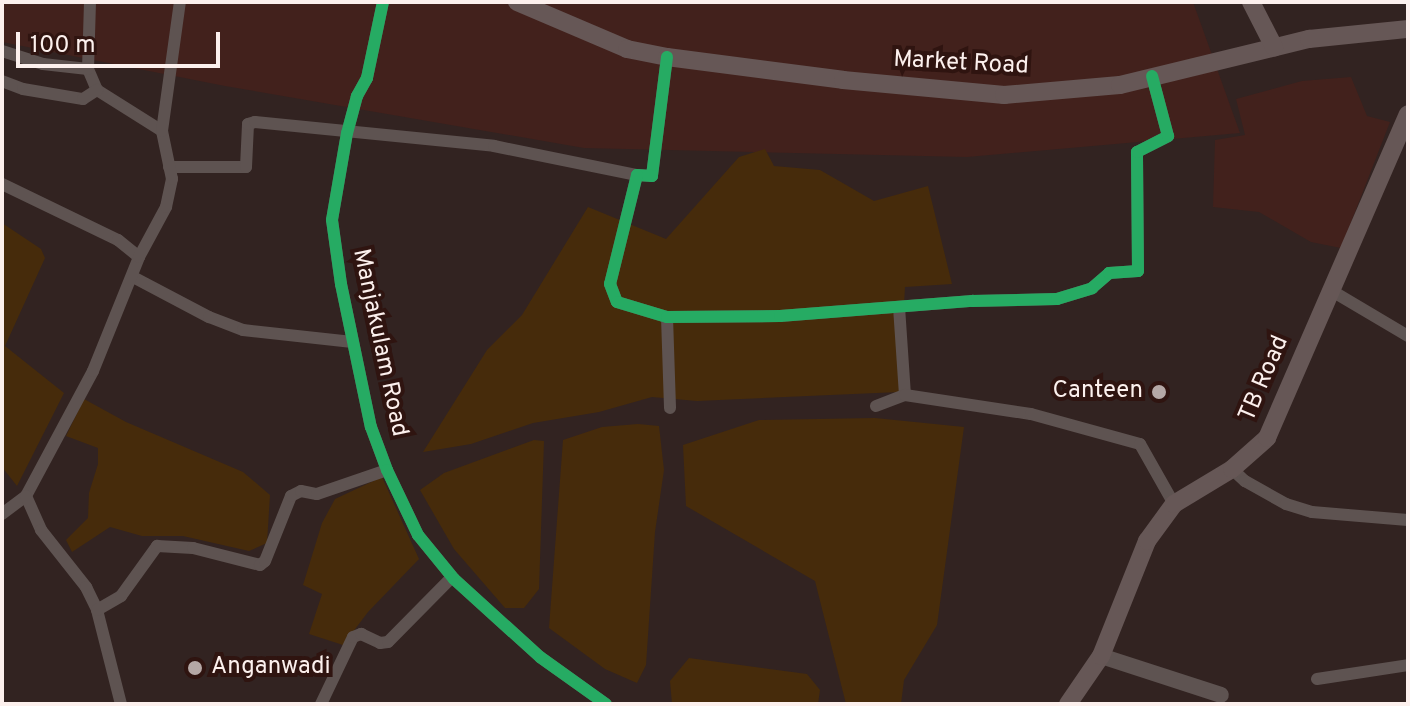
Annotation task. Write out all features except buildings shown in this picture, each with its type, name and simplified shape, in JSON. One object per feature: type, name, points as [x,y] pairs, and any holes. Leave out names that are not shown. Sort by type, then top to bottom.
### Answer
[{"type":"main road","name":"Market Road","points":[[517,2],[627,49],[667,57],[843,80],[1004,95],[1120,85],[1309,39],[1408,29]]},
{"type":"main road","points":[[1251,2],[1274,47]]},
{"type":"main road","name":"TB Road","points":[[1068,704],[1101,656],[1147,541],[1174,504],[1232,469],[1259,448],[1273,428],[1408,114]]},
{"type":"street","points":[[90,2],[88,69],[97,90],[162,131]]},
{"type":"street","points":[[2,514],[26,496],[87,382],[139,257],[166,207],[172,179],[162,131],[180,2]]},
{"type":"street","name":"Manjakulam Road","points":[[383,2],[367,78],[357,96],[347,133],[332,220],[352,342],[371,427],[387,470],[418,535],[452,577],[540,657],[606,704]]},
{"type":"street","points":[[2,51],[66,68],[88,69]]},
{"type":"street","points":[[169,167],[246,167],[251,122],[494,146],[652,176],[667,57]]},
{"type":"street","points":[[637,175],[610,284],[617,302],[667,317],[780,316],[1057,299],[1092,288],[1109,273],[1138,271],[1137,152],[1168,136],[1152,76]]},
{"type":"street","points":[[2,81],[23,89],[83,99],[97,90]]},
{"type":"street","points":[[2,184],[118,240],[139,257]]},
{"type":"street","points":[[133,277],[209,317],[243,330],[352,342]]},
{"type":"street","points":[[1332,291],[1408,336]]},
{"type":"street","points":[[899,307],[905,395]]},
{"type":"street","points":[[667,317],[670,408]]},
{"type":"street","points":[[876,406],[905,395],[1031,414],[1140,444],[1174,504]]},
{"type":"street","points":[[1232,469],[1245,481],[1286,504],[1312,512],[1408,520]]},
{"type":"street","points":[[97,610],[121,596],[157,546],[183,547],[260,565],[265,561],[291,496],[301,491],[317,494],[387,470]]},
{"type":"street","points":[[26,496],[41,530],[86,587],[97,610],[121,704]]},
{"type":"street","points":[[321,704],[353,637],[361,634],[380,643],[388,642],[452,577]]},
{"type":"street","points":[[1101,656],[1221,695]]},
{"type":"street","points":[[1317,679],[1408,665]]},
{"type":"shaded area","points":[[2,2],[1193,2],[1240,133],[967,157],[584,148],[225,86],[2,42]]},
{"type":"shaded area","points":[[1351,77],[1367,116],[1390,122],[1341,248],[1311,242],[1259,212],[1213,207],[1215,140],[1245,135],[1236,99],[1302,81]]},
{"type":"shaded area","points":[[765,149],[774,166],[820,170],[874,201],[928,186],[952,284],[905,287],[899,392],[697,401],[652,397],[599,412],[533,423],[471,444],[423,452],[487,350],[522,315],[588,207],[666,239],[739,157]]},
{"type":"shaded area","points":[[2,223],[41,249],[45,258],[5,346],[64,393],[17,486],[2,467]]},
{"type":"shaded area","points":[[84,399],[126,422],[243,472],[270,495],[267,543],[249,551],[183,536],[142,536],[110,527],[72,552],[66,540],[88,518],[89,493],[98,464],[98,448],[66,436]]},
{"type":"shaded area","points":[[875,418],[964,427],[937,625],[904,680],[901,704],[846,704],[815,581],[686,506],[683,445],[759,420]]},
{"type":"shaded area","points":[[659,426],[664,470],[655,532],[646,665],[637,683],[605,669],[549,628],[563,440],[602,427]]},
{"type":"shaded area","points":[[534,440],[544,441],[539,589],[524,608],[505,608],[454,549],[420,490],[444,473]]},
{"type":"shaded area","points":[[382,477],[419,559],[368,612],[343,645],[309,634],[322,594],[303,585],[322,523],[335,499]]},
{"type":"shaded area","points":[[689,658],[807,674],[820,690],[818,704],[672,704],[670,681]]},
{"type":"cycle path","points":[[383,2],[367,78],[357,96],[347,133],[332,220],[341,284],[371,427],[387,470],[418,535],[454,579],[540,657],[606,704]]},
{"type":"cycle path","points":[[667,57],[652,176],[637,175],[610,284],[617,302],[667,317],[780,316],[972,301],[1057,299],[1092,288],[1109,273],[1138,271],[1137,152],[1168,136],[1152,76]]},
{"type":"place","name":"Canteen","points":[[1159,392]]},
{"type":"place","name":"Anganwadi","points":[[195,668]]}]
